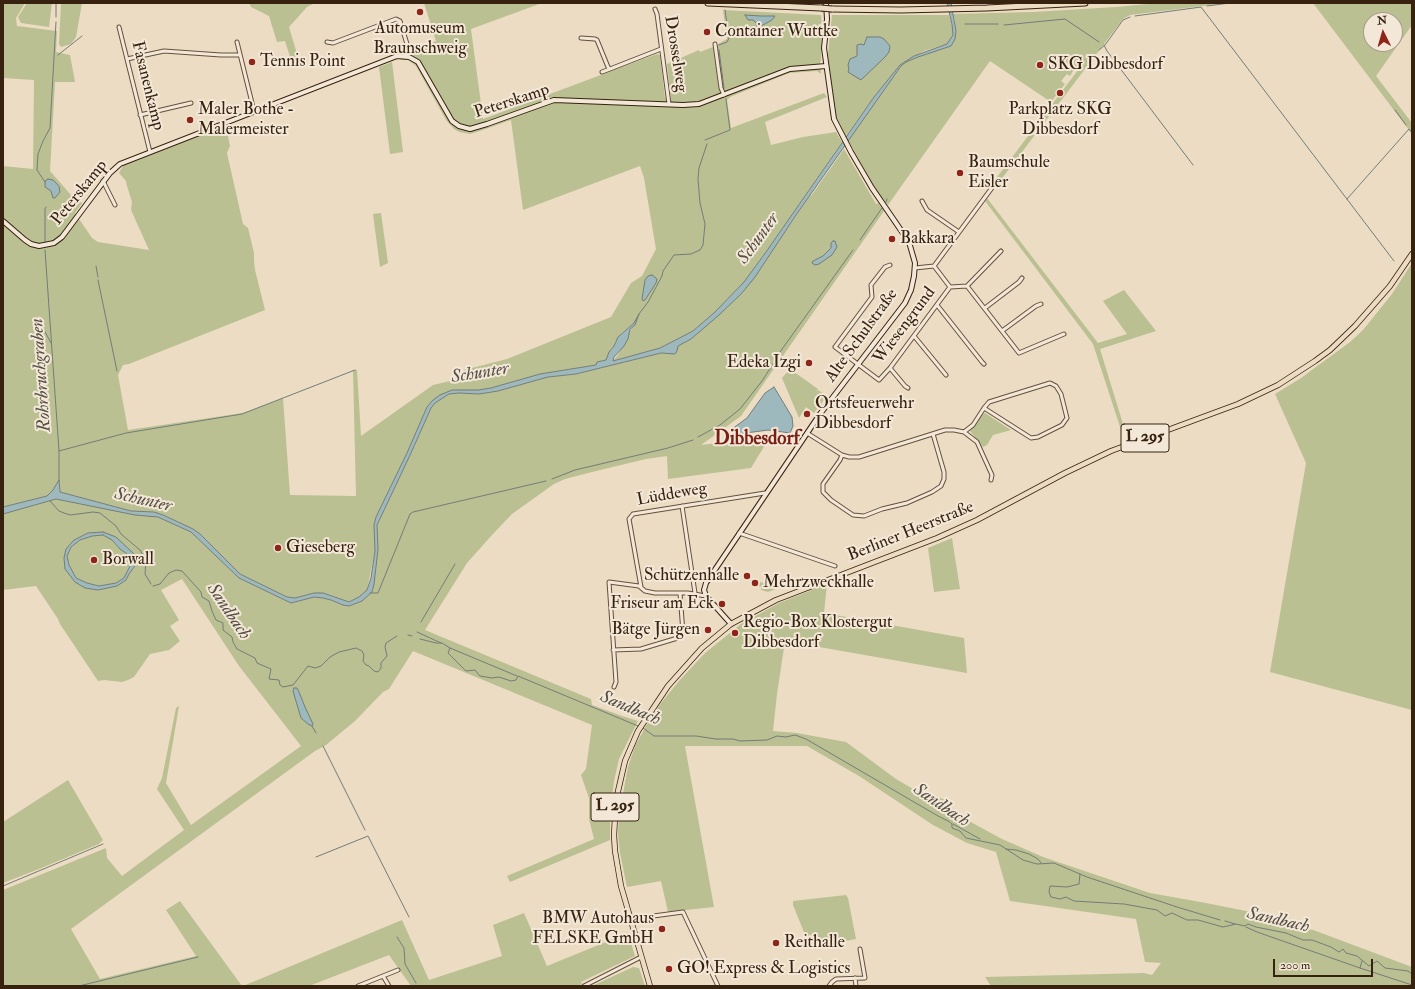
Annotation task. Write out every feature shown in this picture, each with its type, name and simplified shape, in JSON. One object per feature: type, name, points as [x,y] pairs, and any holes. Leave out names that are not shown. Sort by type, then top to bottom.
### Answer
[{"type":"highway","points":[[708,3],[832,9],[901,10],[987,8],[1085,3]]},
{"type":"main road","name":"Berliner Heerstraße","points":[[650,986],[621,886],[615,851],[614,814],[616,800],[628,751],[643,722],[668,686],[711,640],[731,624],[759,608],[781,598],[957,529],[1111,451],[1231,406],[1269,390],[1300,372],[1341,340],[1360,322],[1412,254]]},
{"type":"street","name":"Alte Schulstraße","points":[[706,596],[704,590],[705,585],[765,494],[807,433],[905,303],[911,290],[915,268],[909,242],[882,203],[851,152],[832,115],[824,48],[827,19],[826,3]]},
{"type":"street","name":"Drosselweg","points":[[655,9],[657,14],[669,104]]},
{"type":"street","points":[[327,42],[333,43],[396,19],[400,21],[407,44],[406,56]]},
{"type":"street","name":"Fasanenkamp","points":[[119,27],[150,152]]},
{"type":"street","points":[[581,38],[597,40],[608,68],[612,69]]},
{"type":"street","points":[[237,42],[254,111]]},
{"type":"street","points":[[715,44],[721,88],[724,95]]},
{"type":"street","points":[[602,72],[661,49]]},
{"type":"street","points":[[127,59],[164,51],[240,55]]},
{"type":"street","name":"Peterskamp","points":[[3,221],[28,242],[34,245],[42,246],[57,241],[62,237],[103,181],[116,166],[397,56],[406,56],[414,59],[420,65],[450,118],[454,123],[462,128],[470,129],[554,100],[700,104],[790,69],[826,66]]},
{"type":"street","points":[[140,115],[191,103]]},
{"type":"street","points":[[103,181],[115,205]]},
{"type":"street","points":[[915,268],[934,266],[997,181]]},
{"type":"street","points":[[922,201],[927,210],[959,232]]},
{"type":"street","points":[[950,288],[967,286],[1001,251]]},
{"type":"street","points":[[858,365],[836,349],[835,345],[872,297],[871,285],[885,267],[890,265]]},
{"type":"street","name":"Wiesengrund","points":[[858,365],[879,380],[890,368],[950,288],[934,266]]},
{"type":"street","points":[[985,308],[1022,278]]},
{"type":"street","points":[[967,286],[1019,354],[1064,334]]},
{"type":"street","points":[[1002,331],[1036,306],[1041,304]]},
{"type":"street","points":[[937,305],[984,364]]},
{"type":"street","points":[[914,336],[946,375]]},
{"type":"street","points":[[890,368],[908,388]]},
{"type":"street","points":[[964,432],[973,424],[984,408],[989,402],[1045,383],[1056,386],[1061,394],[1067,418],[1062,426],[1038,437],[1028,437],[984,408]]},
{"type":"street","points":[[807,433],[842,455],[853,457],[863,456],[949,430],[964,432],[977,442],[992,475],[992,480]]},
{"type":"street","points":[[842,455],[823,484],[823,492],[831,500],[853,515],[864,516],[907,502],[932,492],[940,486],[944,479],[944,472],[933,434]]},
{"type":"street","name":"Lüddeweg","points":[[641,587],[630,517],[636,513],[765,494]]},
{"type":"street","points":[[682,506],[695,593]]},
{"type":"street","points":[[739,533],[835,566]]},
{"type":"street","points":[[614,687],[616,682],[609,582],[641,587],[655,593],[695,593],[706,596],[731,624]]},
{"type":"street","points":[[613,650],[641,649],[681,637],[683,633],[680,593]]},
{"type":"street","points":[[631,919],[684,912],[718,986]]},
{"type":"street","points":[[829,986],[836,980],[865,978],[860,949]]},
{"type":"street","points":[[584,986],[642,958]]},
{"type":"street","points":[[358,986],[398,970]]},
{"type":"street","points":[[383,976],[389,986]]},
{"type":"street","points":[[855,978],[856,986]]},
{"type":"green space","points":[[3,3],[25,3],[16,18],[17,26],[57,31],[56,52],[70,55],[75,82],[55,82],[50,171],[71,195],[82,203],[75,213],[92,238],[98,242],[149,250],[131,210],[132,202],[126,181],[119,173],[124,164],[222,127],[224,134],[228,136],[230,146],[227,153],[243,224],[248,228],[254,253],[255,270],[265,310],[129,364],[123,365],[118,375],[128,430],[243,413],[283,398],[290,495],[356,496],[353,370],[357,370],[361,436],[433,385],[463,378],[464,370],[507,359],[611,317],[631,283],[642,276],[656,249],[644,178],[640,166],[523,210],[511,120],[470,134],[459,132],[446,120],[416,66],[408,60],[400,60],[412,50],[436,41],[424,3],[542,3],[471,29],[483,119],[657,54],[660,55],[665,98],[671,99],[667,64],[699,50],[700,52],[713,47],[727,39],[723,10],[821,15],[821,74],[817,71],[789,73],[730,97],[727,100],[731,128],[824,93],[827,97],[765,122],[771,145],[803,137],[836,132],[842,142],[744,282],[715,312],[693,331],[660,348],[613,361],[619,353],[634,323],[622,333],[615,342],[606,360],[597,362],[596,365],[540,374],[491,388],[478,390],[452,390],[427,407],[407,453],[376,517],[374,525],[375,551],[367,590],[359,597],[349,602],[329,595],[314,593],[295,598],[287,597],[240,574],[200,534],[163,515],[154,512],[131,511],[60,492],[59,481],[47,496],[3,507],[3,166],[33,169],[34,80],[3,78]]},
{"type":"green space","points":[[27,3],[52,3],[49,27],[21,23],[18,17]]},
{"type":"green space","points":[[61,3],[82,3],[76,37],[71,44],[61,47],[59,44]]},
{"type":"green space","points":[[249,3],[315,3],[307,7],[289,27],[300,64],[292,63],[285,41],[277,42],[269,16],[251,7]]},
{"type":"green space","points":[[1158,3],[1226,3],[1130,15],[1123,19],[987,198],[1098,343],[1127,334],[1103,301],[1124,290],[1156,331],[1100,349],[1127,437],[1124,439],[1093,344],[982,197],[1078,70],[1075,68],[1070,76],[1067,74],[1061,81],[1065,84],[1051,102],[990,61],[888,205],[880,196],[848,140],[901,66],[918,57],[951,46],[955,39],[955,21],[953,14],[1033,12]]},
{"type":"green space","points":[[1313,3],[1412,3],[1412,25],[1403,38],[1403,12],[1363,12],[1363,52],[1393,52],[1376,76],[1412,123],[1412,134]]},
{"type":"green space","points":[[832,15],[949,15],[953,35],[947,44],[924,51],[900,65],[874,97],[846,136],[837,119],[834,106],[828,55]]},
{"type":"green space","points":[[392,62],[403,152],[390,154],[379,67]]},
{"type":"green space","points":[[844,149],[876,204],[878,203],[884,211],[741,416],[701,445],[770,437],[751,468],[668,479],[667,456],[646,459],[596,471],[565,479],[554,484],[512,514],[467,563],[425,630],[591,699],[592,705],[638,721],[619,759],[614,781],[610,815],[610,840],[510,882],[507,876],[594,839],[589,819],[589,798],[581,775],[586,769],[592,725],[413,651],[389,689],[383,692],[355,721],[326,745],[315,751],[71,929],[100,979],[196,956],[166,910],[180,901],[242,986],[3,986],[3,890],[106,848],[107,858],[122,876],[184,830],[157,789],[162,778],[176,708],[179,706],[166,783],[191,825],[301,746],[239,666],[182,579],[161,590],[179,620],[170,626],[180,641],[169,650],[150,654],[134,677],[128,680],[122,682],[104,680],[98,681],[36,586],[3,590],[3,514],[56,499],[158,517],[191,532],[239,578],[291,603],[314,597],[331,600],[349,606],[362,601],[372,592],[378,549],[377,525],[431,408],[435,403],[449,394],[480,394],[498,391],[548,377],[577,374],[661,353],[668,354],[678,346],[691,339],[742,293],[811,194],[811,196]],"holes":[[[88,533],[116,537],[137,563],[126,580],[98,590],[75,582],[64,558],[74,540]]]},
{"type":"green space","points":[[381,213],[388,263],[380,267],[373,214]]},
{"type":"green space","points":[[1412,263],[1412,710],[1270,672],[1306,463],[1275,394],[1301,378],[1350,342],[1363,330],[1392,294]]},
{"type":"green space","points":[[790,369],[818,389],[815,394],[818,390],[827,396],[814,413],[806,407],[799,418],[782,378]]},
{"type":"green space","points":[[985,413],[1011,430],[993,435],[987,445],[983,447],[970,431]]},
{"type":"green space","points":[[103,535],[112,540],[127,554],[132,562],[124,578],[116,583],[99,586],[76,578],[69,565],[67,556],[71,547],[80,540],[92,536]]},
{"type":"green space","points":[[952,538],[960,589],[934,592],[928,548]]},
{"type":"green space","points":[[770,576],[790,583],[768,592],[761,590],[761,587],[759,586],[760,582],[767,584]]},
{"type":"green space","points":[[827,584],[824,613],[964,638],[967,673],[785,641],[773,731],[797,733],[846,742],[896,779],[913,789],[946,800],[956,814],[1002,839],[1043,857],[1150,893],[1251,912],[1316,931],[1412,967],[1412,986],[991,986],[985,977],[1144,973],[1152,975],[1161,963],[1145,962],[1136,919],[1010,901],[996,852],[967,843],[933,825],[859,776],[807,746],[685,746],[714,907],[668,912],[661,881],[627,887],[620,853],[618,834],[619,815],[628,767],[635,746],[661,703],[705,653],[741,624],[779,603]]},
{"type":"green space","points":[[68,780],[103,840],[99,844],[3,883],[3,822]]},
{"type":"green space","points":[[846,895],[848,898],[856,939],[840,942],[834,939],[810,947],[793,905],[793,901]]},
{"type":"green space","points":[[524,913],[547,966],[628,933],[635,956],[581,982],[582,984],[577,986],[411,986],[389,955],[309,986],[243,986],[402,920],[429,980],[502,956],[493,925]]},
{"type":"green space","points":[[633,967],[639,968],[645,986],[592,986]]},
{"type":"water","points":[[947,3],[951,3],[956,31],[955,39],[951,46],[918,57],[901,66],[796,215],[755,277],[742,293],[719,315],[691,339],[678,346],[675,354],[661,353],[576,374],[548,377],[498,391],[479,394],[449,394],[435,403],[431,408],[377,525],[378,549],[374,584],[372,592],[362,601],[349,606],[331,600],[314,597],[291,603],[239,578],[191,532],[158,517],[135,515],[56,499],[3,514],[3,507],[47,496],[59,480],[60,492],[131,511],[154,512],[193,529],[200,534],[240,574],[287,597],[295,598],[314,593],[323,593],[349,602],[359,597],[367,590],[371,578],[375,551],[374,525],[376,517],[407,453],[427,407],[433,400],[452,390],[478,390],[491,388],[540,374],[596,365],[597,362],[606,360],[618,337],[634,323],[639,314],[635,325],[630,329],[628,339],[614,357],[613,361],[660,348],[693,331],[715,312],[744,282],[874,97],[900,65],[914,56],[947,44],[953,35]]},
{"type":"water","points":[[745,15],[775,16],[772,20],[763,25],[756,26],[757,24],[753,20],[748,20]]},
{"type":"water","points":[[867,37],[880,37],[890,46],[889,52],[885,57],[861,80],[848,72],[848,65],[850,59],[857,56],[857,45],[864,45]]},
{"type":"water","points":[[48,179],[53,180],[59,186],[60,192],[55,198],[53,198],[51,191],[45,187],[45,181]]},
{"type":"water","points":[[835,241],[837,247],[832,255],[819,264],[815,265],[812,263],[823,256],[831,248],[831,243]]},
{"type":"water","points":[[652,275],[657,279],[656,283],[643,301],[645,280],[648,276]]},
{"type":"water","points":[[774,387],[792,417],[793,426],[790,433],[768,430],[731,437],[728,432],[747,418],[765,393]]},
{"type":"water","name":"Borwall","points":[[103,532],[116,537],[134,554],[137,563],[126,580],[117,586],[98,590],[85,588],[75,582],[65,569],[64,558],[66,549],[74,540],[88,533]],"holes":[[[103,535],[112,540],[127,554],[132,562],[124,578],[116,583],[99,586],[76,578],[69,565],[67,556],[71,547],[80,540],[92,536]]]},
{"type":"water","points":[[294,688],[297,688],[299,692],[313,724],[312,726],[301,718],[293,691]]},
{"type":"waterway","name":"Rohrbruchgraben","points":[[56,3],[56,17]]},
{"type":"waterway","points":[[1207,6],[1230,3]]},
{"type":"waterway","points":[[1135,16],[1201,7],[1394,261]]},
{"type":"waterway","points":[[719,45],[727,42],[729,38],[725,10]]},
{"type":"waterway","points":[[1099,50],[1105,45],[1123,20],[1130,17]]},
{"type":"waterway","points":[[1004,25],[1065,19],[1099,42]]},
{"type":"waterway","name":"Rohrbruchgraben","points":[[45,182],[37,170],[38,154],[50,128],[56,22]]},
{"type":"waterway","points":[[965,24],[998,24]]},
{"type":"waterway","points":[[58,55],[82,36]]},
{"type":"waterway","points":[[1104,45],[1193,165]]},
{"type":"waterway","points":[[719,50],[724,88]]},
{"type":"waterway","points":[[705,140],[730,130],[726,99]]},
{"type":"waterway","points":[[1395,110],[1406,125]]},
{"type":"waterway","points":[[1347,199],[1409,129],[1412,133]]},
{"type":"waterway","points":[[639,314],[648,302],[662,276],[663,271],[674,255],[691,254],[700,250],[703,245],[705,224],[700,203],[698,179],[699,168],[707,144]]},
{"type":"waterway","name":"Rohrbruchgraben","points":[[45,242],[46,207]]},
{"type":"waterway","points":[[860,240],[882,208]]},
{"type":"waterway","name":"Rohrbruchgraben","points":[[45,250],[59,451],[59,481]]},
{"type":"waterway","points":[[775,359],[853,250]]},
{"type":"waterway","points":[[96,266],[98,277]]},
{"type":"waterway","points":[[98,280],[117,371]]},
{"type":"waterway","points":[[41,324],[51,343]]},
{"type":"waterway","points":[[698,437],[720,425],[740,409],[773,364]]},
{"type":"waterway","points":[[59,451],[126,433],[242,414],[355,370]]},
{"type":"waterway","points":[[552,479],[575,470],[668,448],[693,440]]},
{"type":"waterway","points":[[370,593],[378,593],[410,514],[413,512],[546,481]]},
{"type":"waterway","name":"Sandbach","points":[[50,501],[59,511],[70,515],[93,512],[100,513],[116,526],[121,534],[140,550],[146,561],[145,574],[151,584]]},
{"type":"waterway","points":[[421,622],[455,564]]},
{"type":"waterway","name":"Sandbach","points":[[153,586],[160,584],[169,573],[176,570],[182,571],[201,592],[202,597],[209,601],[216,620],[223,623],[223,630],[232,637],[237,649],[255,658],[257,663],[271,669],[269,679],[279,680],[280,685],[283,687],[293,685],[308,666],[315,668],[321,666],[330,657],[339,652],[356,648],[362,651],[364,655],[363,661],[366,665],[378,672],[381,668],[381,663],[387,656],[385,647],[386,643],[397,636]]},
{"type":"waterway","name":"Sandbach","points":[[417,632],[441,643]]},
{"type":"waterway","name":"Sandbach","points":[[408,635],[412,636]]},
{"type":"waterway","name":"Sandbach","points":[[420,639],[442,643],[450,648],[448,653],[466,671],[475,670],[480,676],[492,678],[499,677],[511,681],[516,680],[518,676],[638,726]]},
{"type":"waterway","points":[[450,648],[517,676]]},
{"type":"waterway","points":[[312,726],[316,733]]},
{"type":"waterway","name":"Sandbach","points":[[643,728],[654,736],[696,736],[740,741],[767,740],[777,736],[786,737],[795,735],[806,739],[950,822],[952,824],[952,828],[960,831],[966,838],[1000,845],[1023,860],[1037,864],[1054,863],[1080,874],[1079,884],[1067,887],[1050,886],[1049,892],[1051,897],[1060,899],[1066,897],[1074,901],[1124,904],[1157,910],[1165,916],[1172,913],[1187,920],[1198,920],[1223,927],[1236,924],[1245,926],[1248,924],[1286,933],[1303,940],[1312,940],[1331,947],[1339,952],[1343,949],[1346,953],[1357,956],[1369,966],[1377,961],[1385,968],[1408,971],[1412,974]]},
{"type":"waterway","points":[[323,746],[365,830]]},
{"type":"waterway","points":[[953,824],[980,839]]},
{"type":"waterway","points":[[316,857],[368,836],[409,917]]},
{"type":"waterway","points":[[3,886],[103,844]]},
{"type":"waterway","points":[[1006,849],[1029,854],[1038,859],[1041,863]]},
{"type":"waterway","points":[[1080,874],[1220,920]]},
{"type":"waterway","name":"Sandbach","points":[[1225,921],[1235,924]]},
{"type":"waterway","points":[[1246,927],[1360,968]]},
{"type":"waterway","points":[[397,937],[404,948],[405,964],[416,983]]},
{"type":"waterway","points":[[79,986],[198,957]]},
{"type":"waterway","points":[[1362,961],[1360,968],[1412,985]]},
{"type":"place","name":"Automuseum Braunschweig","points":[[420,12]]},
{"type":"place","name":"Container Wuttke","points":[[707,32]]},
{"type":"place","name":"Tennis Point","points":[[252,62]]},
{"type":"place","name":"SKG Dibbesdorf","points":[[1040,65]]},
{"type":"place","name":"Parkplatz SKG Dibbesdorf","points":[[1060,93]]},
{"type":"place","name":"Maler Bothe - Malermeister","points":[[190,120]]},
{"type":"place","name":"Baumschule Eisler","points":[[960,173]]},
{"type":"place","name":"Bakkara","points":[[892,239]]},
{"type":"place","name":"Edeka Izgi","points":[[809,363]]},
{"type":"place","name":"Ortsfeuerwehr Dibbesdorf","points":[[807,414]]},
{"type":"place","name":"Gieseberg","points":[[278,548]]},
{"type":"place","name":"Borwall","points":[[94,560]]},
{"type":"place","name":"Schützenhalle","points":[[747,576]]},
{"type":"place","name":"Mehrzweckhalle","points":[[755,583]]},
{"type":"place","name":"Friseur am Eck","points":[[722,604]]},
{"type":"place","name":"Bätge Jürgen","points":[[708,630]]},
{"type":"place","name":"Regio-Box Klostergut Dibbesdorf","points":[[735,633]]},
{"type":"place","name":"BMW Autohaus FELSKE GmbH","points":[[662,929]]},
{"type":"place","name":"Reithalle","points":[[776,943]]},
{"type":"place","name":"GO! Express & Logistics","points":[[669,969]]},
{"type":"district","name":"Dibbesdorf","points":[[757,440]]},
{"type":"water label","name":"Schunter","points":[[759,239]]},
{"type":"water label","name":"Schunter","points":[[480,374]]},
{"type":"water label","name":"Schunter","points":[[143,501]]}]
